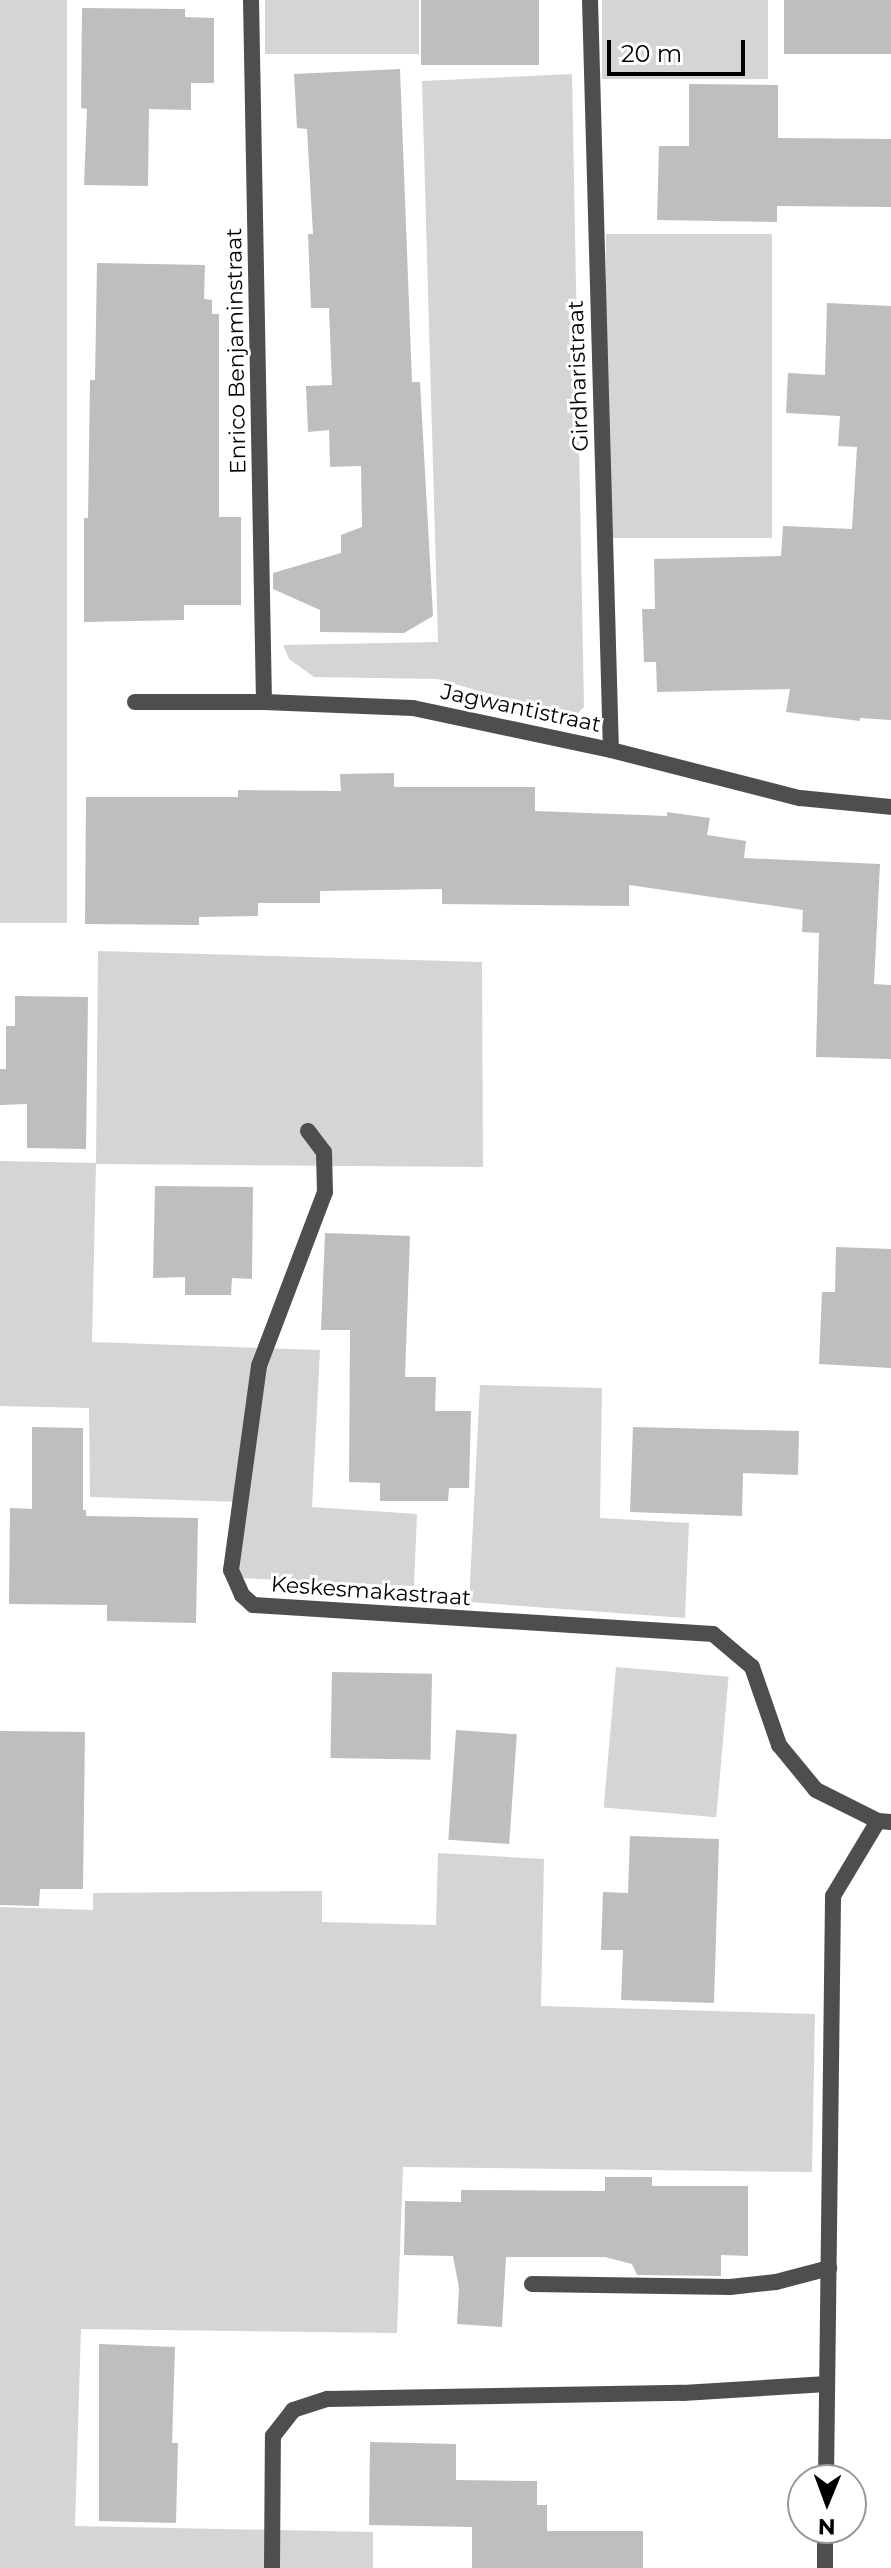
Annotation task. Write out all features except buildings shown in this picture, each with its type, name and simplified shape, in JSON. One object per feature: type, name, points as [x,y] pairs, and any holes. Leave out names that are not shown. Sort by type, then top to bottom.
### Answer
[{"type":"street","name":"Enrico Benjaminstraat","points":[[251,0],[264,702]]},
{"type":"street","name":"Girdharistraat","points":[[590,0],[611,750]]},
{"type":"street","name":"Jagwantistraat","points":[[135,702],[264,702],[413,708],[611,750],[800,798],[891,807]]},
{"type":"street","name":"Keskesmakastraat","points":[[308,1131],[324,1152],[325,1192],[259,1366],[231,1570],[242,1595],[253,1605],[713,1634],[752,1667],[779,1745],[816,1790],[885,1822]]},
{"type":"street","points":[[826,2464],[833,1896],[885,1822]]},
{"type":"street","points":[[532,2284],[730,2287],[776,2282],[819,2268],[829,2268]]},
{"type":"street","points":[[272,2568],[273,2436],[293,2410],[327,2399],[683,2393],[827,2384]]},
{"type":"street","points":[[825,2544],[825,2568]]},
{"type":"shaded area","points":[[0,0],[67,0],[67,923],[0,923]]},
{"type":"shaded area","points":[[265,0],[419,0],[419,54],[265,54]]},
{"type":"shaded area","points":[[602,0],[768,0],[768,79],[602,79]]},
{"type":"shaded area","points":[[572,74],[584,707],[577,714],[567,716],[437,679],[314,677],[289,659],[283,645],[438,642],[422,81]]},
{"type":"shaded area","points":[[606,234],[772,234],[772,538],[606,538]]},
{"type":"shaded area","points":[[98,951],[482,962],[483,1167],[96,1164],[92,1342],[320,1350],[312,1507],[417,1514],[414,1586],[240,1578],[241,1502],[90,1497],[89,1408],[0,1406],[0,1161],[96,1163]]},
{"type":"shaded area","points":[[480,1385],[602,1388],[600,1518],[689,1523],[685,1618],[469,1602]]},
{"type":"shaded area","points":[[616,1667],[729,1677],[716,1817],[604,1807]]},
{"type":"shaded area","points":[[438,1853],[544,1859],[541,2006],[815,2014],[812,2172],[403,2167],[397,2333],[81,2329],[75,2526],[373,2532],[373,2568],[0,2568],[0,1907],[93,1910],[93,1893],[322,1891],[322,1922],[436,1925]]}]
